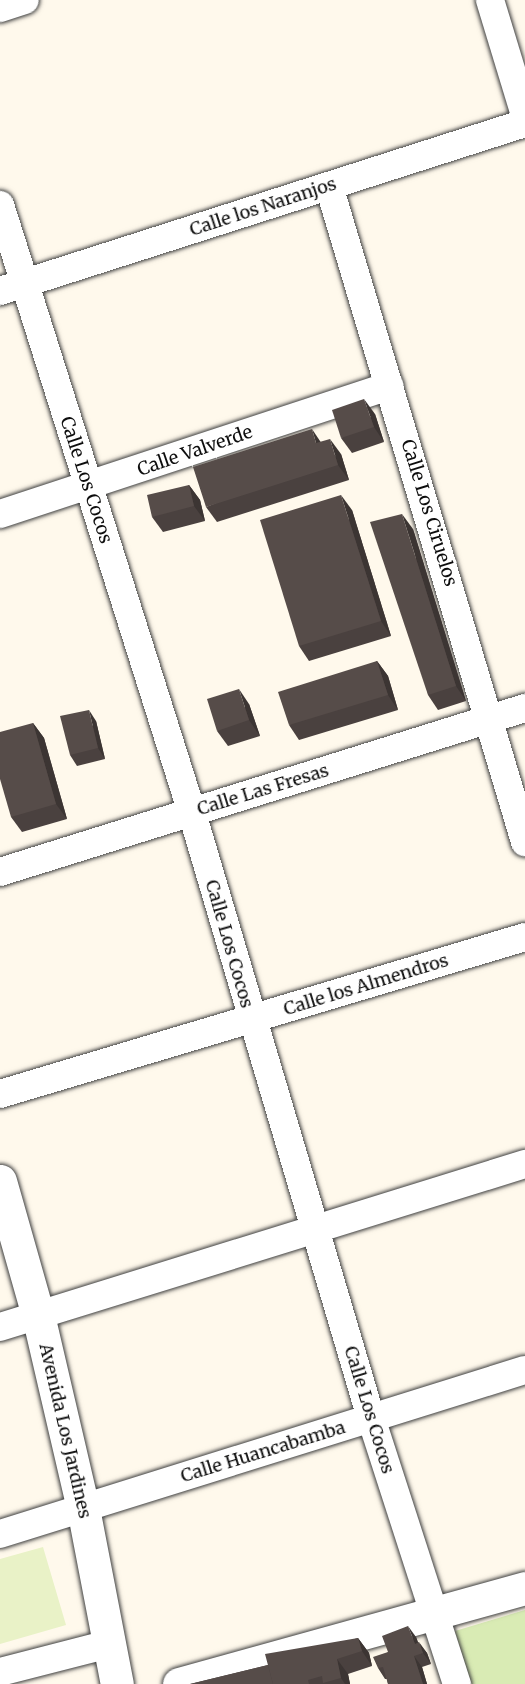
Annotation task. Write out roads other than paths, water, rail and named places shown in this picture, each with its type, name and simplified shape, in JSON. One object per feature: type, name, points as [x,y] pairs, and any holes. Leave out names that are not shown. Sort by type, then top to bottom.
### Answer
[{"type":"street","points":[[0,8],[25,0]]},
{"type":"street","points":[[490,0],[521,85],[525,115]]},
{"type":"street","name":"Calle los Naranjos","points":[[12,287],[525,123]]},
{"type":"street","name":"Calle Los Ciruelos","points":[[329,186],[491,718],[525,842]]},
{"type":"street","name":"Calle Los Cocos","points":[[0,205],[12,287],[88,487],[192,813],[251,1020],[371,1418],[457,1684]]},
{"type":"street","name":"Calle Valverde","points":[[0,514],[390,386]]},
{"type":"street","name":"Calle Las Fresas","points":[[0,872],[525,708]]},
{"type":"street","name":"Calle los Almendros","points":[[0,1094],[525,937]]},
{"type":"street","points":[[0,1327],[315,1232],[525,1164]]},
{"type":"street","name":"Avenida Los Jardines","points":[[0,1182],[38,1315],[83,1508],[117,1684]]},
{"type":"street","name":"Calle Huancabamba","points":[[0,1534],[525,1370]]},
{"type":"street","points":[[179,1684],[525,1588]]},
{"type":"street","points":[[0,1672],[109,1644]]}]
